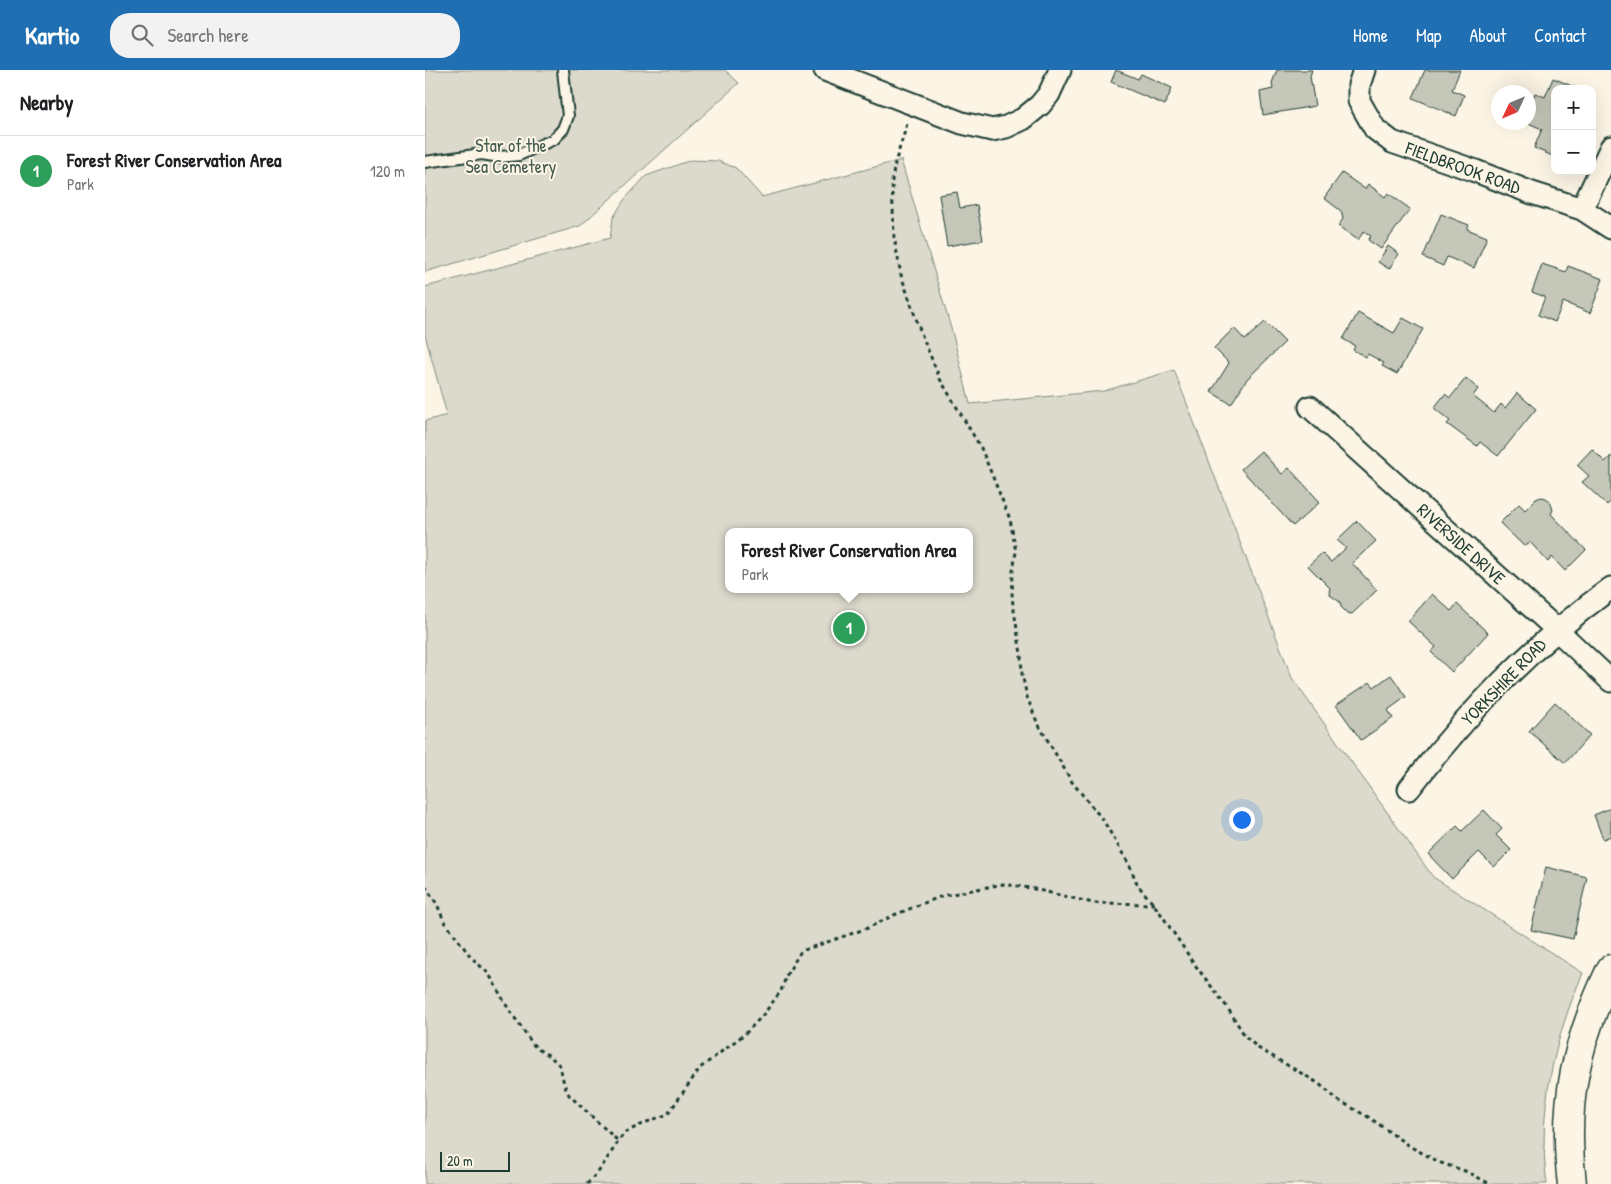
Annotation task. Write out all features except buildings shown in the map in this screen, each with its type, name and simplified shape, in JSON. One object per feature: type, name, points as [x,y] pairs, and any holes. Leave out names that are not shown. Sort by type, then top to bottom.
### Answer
[{"type":"street","points":[[825,70],[962,123],[992,130],[1006,127],[1023,119],[1041,105],[1049,94],[1060,70]]},
{"type":"street","name":"FIELDBROOK ROAD","points":[[1364,70],[1359,85],[1359,101],[1375,129],[1392,142],[1532,193],[1582,209],[1611,228]]},
{"type":"street","points":[[1582,209],[1611,147]]},
{"type":"street","name":"RIVERSIDE DRIVE","points":[[1310,407],[1611,681]]},
{"type":"street","name":"YORKSHIRE ROAD","points":[[1409,789],[1441,748],[1473,712],[1530,653],[1556,629],[1611,588]]},
{"type":"street","points":[[1572,1184],[1568,1151],[1573,1080],[1581,1045],[1595,1003],[1611,969]]},
{"type":"lane","points":[[425,162],[482,154],[500,157],[519,155],[554,139],[563,129],[568,116],[563,70]]},
{"type":"path","points":[[913,104],[892,180],[894,237],[901,276],[940,379],[981,448],[1011,518],[1016,552],[1012,598],[1021,654],[1022,674],[1027,697],[1037,722],[1072,782],[1103,820],[1131,866],[1137,884],[1154,904],[1195,965],[1227,1007],[1245,1036],[1258,1048],[1318,1083],[1339,1100],[1370,1118],[1409,1146],[1441,1163],[1468,1172],[1490,1184]]},
{"type":"path","points":[[587,1184],[599,1171],[625,1133],[668,1114],[700,1068],[746,1033],[763,1015],[781,990],[787,974],[801,951],[807,948],[868,928],[941,896],[1003,884],[1030,888],[1093,903],[1154,904]]},
{"type":"path","points":[[425,886],[437,904],[444,920],[471,957],[489,974],[508,1008],[536,1048],[550,1056],[560,1066],[564,1084],[569,1095],[619,1141]]},
{"type":"green space","name":"Star of the Sea Cemetery","points":[[425,70],[725,70],[739,83],[580,226],[425,272]]},
{"type":"green space","points":[[691,160],[718,161],[736,168],[762,197],[901,160],[953,335],[970,404],[1104,391],[1174,370],[1292,678],[1433,877],[1583,973],[1564,1024],[1550,1076],[1544,1130],[1547,1184],[425,1184],[425,421],[447,415],[425,335],[425,287],[610,238],[613,218],[624,200],[646,176]]},
{"type":"place","name":"Forest River Conservation Area","points":[[849,628]]}]
